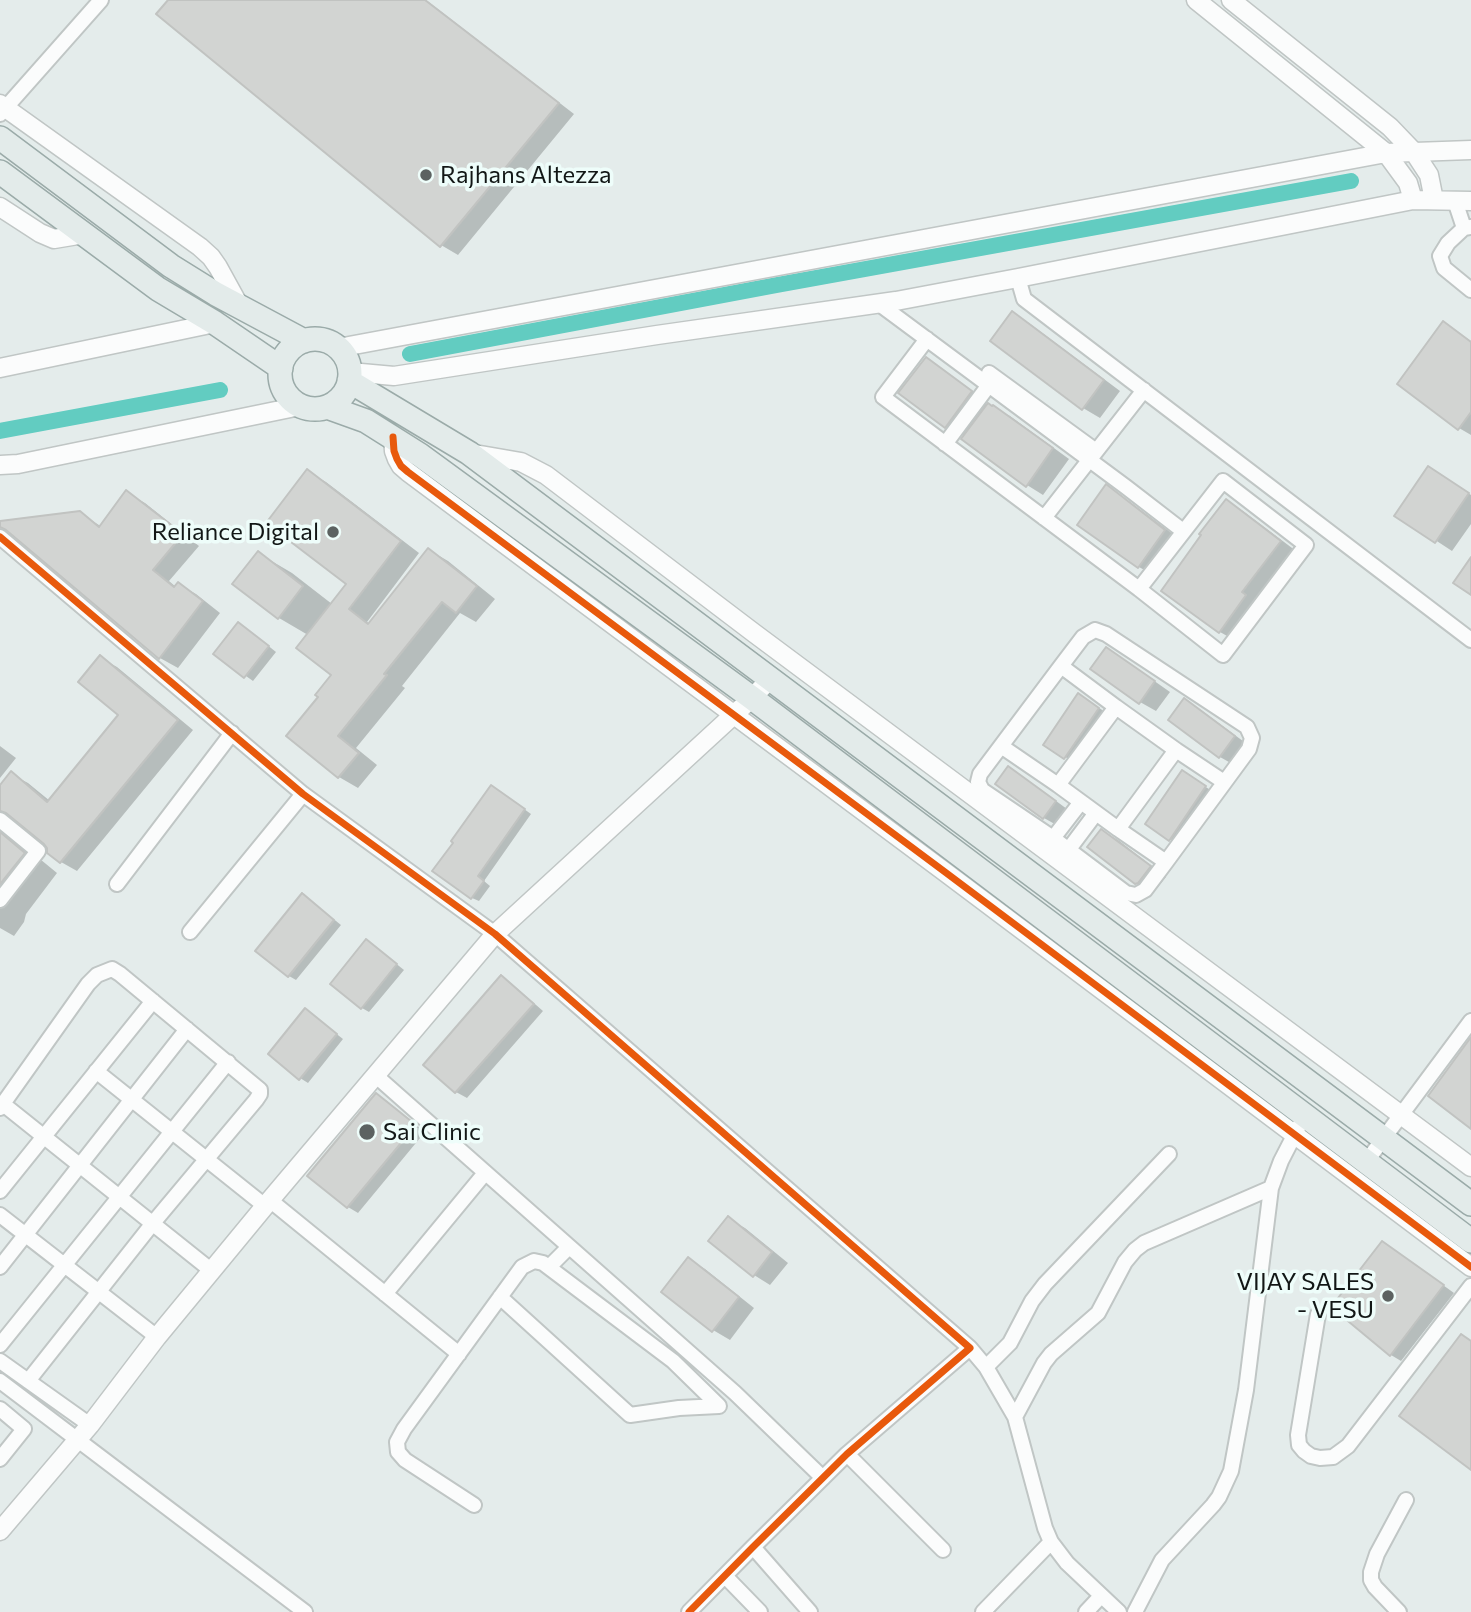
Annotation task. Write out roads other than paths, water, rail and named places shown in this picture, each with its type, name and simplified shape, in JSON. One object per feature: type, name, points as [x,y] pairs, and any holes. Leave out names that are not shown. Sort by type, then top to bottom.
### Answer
[{"type":"main road","points":[[0,138],[171,266],[304,341]]},
{"type":"main road","points":[[0,172],[158,289],[215,323],[281,368]]},
{"type":"main road","points":[[322,340],[331,343],[348,363],[350,377],[341,397],[327,407],[318,409],[300,406],[282,386],[281,368],[289,351],[304,341],[322,340]]},
{"type":"main road","points":[[350,377],[470,453],[1471,1204]]},
{"type":"main road","points":[[327,407],[366,421],[420,454],[752,698],[1299,1125],[1366,1163],[1471,1241]]},
{"type":"street","points":[[101,0],[2,109],[200,247],[218,267],[240,307]]},
{"type":"street","points":[[1196,0],[1386,153],[1408,183],[1413,200]]},
{"type":"street","points":[[1231,0],[1390,127],[1414,152],[1429,175],[1434,200]]},
{"type":"street","points":[[338,348],[1386,153],[1471,150]]},
{"type":"street","points":[[350,377],[394,376],[884,302],[1413,200],[1463,201],[1468,228],[1448,243],[1440,256],[1444,268],[1471,290]]},
{"type":"street","points":[[0,207],[54,239],[84,234]]},
{"type":"street","points":[[1018,278],[1024,299],[1471,640]]},
{"type":"street","points":[[884,302],[989,385],[1092,455]]},
{"type":"street","points":[[0,368],[215,323]]},
{"type":"street","points":[[923,333],[883,397],[1223,655],[1306,545],[1223,481],[1139,589]]},
{"type":"street","points":[[923,333],[1092,455],[1183,531]]},
{"type":"street","points":[[945,444],[989,385]]},
{"type":"street","points":[[1044,518],[1144,390]]},
{"type":"street","points":[[0,465],[18,464],[300,406]]},
{"type":"street","points":[[393,437],[394,451],[401,467],[945,872],[1299,1125],[1471,1267]]},
{"type":"street","points":[[470,453],[522,462],[546,475],[754,634],[1049,844],[1126,893],[1136,895],[1145,890],[1166,862],[1249,748],[1252,738],[1247,727],[1106,634],[1095,630],[1083,637],[980,774],[978,782],[982,790],[1049,844]]},
{"type":"street","points":[[0,537],[303,794],[495,934],[970,1348],[986,1367],[1015,1417],[1051,1542],[1067,1563],[1119,1612]]},
{"type":"street","points":[[1061,666],[1224,782]]},
{"type":"street","points":[[2,1526],[90,1425],[157,1337],[495,934],[771,678]]},
{"type":"street","points":[[1058,785],[1116,707]]},
{"type":"street","points":[[117,884],[232,733]]},
{"type":"street","points":[[1001,746],[1166,862]]},
{"type":"street","points":[[1118,828],[1176,750]]},
{"type":"street","points":[[190,932],[303,794]]},
{"type":"street","points":[[1049,844],[1081,802]]},
{"type":"street","points":[[1065,855],[1096,813]]},
{"type":"street","points":[[0,820],[38,851],[0,900]]},
{"type":"street","points":[[1065,855],[1401,1116],[1471,1167]]},
{"type":"street","points":[[28,1381],[153,1223],[260,1094],[256,1085],[120,974],[112,970],[97,975],[2,1106],[44,1136],[119,1197],[153,1223],[212,1271]]},
{"type":"street","points":[[0,1191],[153,1001]]},
{"type":"street","points":[[1366,1163],[1471,1021]]},
{"type":"street","points":[[0,1267],[187,1029]]},
{"type":"street","points":[[0,1345],[228,1062]]},
{"type":"street","points":[[96,1071],[459,1354]]},
{"type":"street","points":[[375,1075],[735,1392],[823,1478]]},
{"type":"street","points":[[1135,1612],[1162,1560],[1213,1505],[1231,1471],[1246,1390],[1271,1188],[1299,1125]]},
{"type":"street","points":[[986,1367],[1010,1343],[1032,1301],[1045,1284],[1169,1154]]},
{"type":"street","points":[[385,1294],[485,1172]]},
{"type":"street","points":[[1015,1417],[1044,1363],[1098,1313],[1125,1262],[1135,1250],[1144,1243],[1271,1188]]},
{"type":"street","points":[[0,1215],[157,1337]]},
{"type":"street","points":[[549,1267],[569,1247]]},
{"type":"street","points":[[474,1505],[405,1460],[398,1452],[397,1442],[404,1429],[459,1354],[500,1297],[522,1267],[534,1261],[549,1267],[673,1361],[719,1406],[630,1415],[500,1297]]},
{"type":"street","points":[[1318,1314],[1298,1435],[1299,1445],[1304,1451],[1320,1458],[1333,1457],[1348,1446],[1471,1286]]},
{"type":"street","points":[[689,1612],[847,1454],[970,1348]]},
{"type":"street","points":[[0,1360],[90,1425]]},
{"type":"street","points":[[0,1381],[305,1612]]},
{"type":"street","points":[[0,1409],[24,1429],[0,1459]]},
{"type":"street","points":[[847,1454],[943,1550]]},
{"type":"street","points":[[1399,1612],[1375,1587],[1371,1572],[1377,1554],[1406,1500]]},
{"type":"street","points":[[983,1612],[1051,1542]]},
{"type":"street","points":[[752,1547],[810,1612]]},
{"type":"street","points":[[724,1576],[760,1612]]},
{"type":"street","points":[[1086,1612],[1101,1595]]},
{"type":"waterway","points":[[410,354],[1351,181]]},
{"type":"waterway","points":[[0,431],[220,390]]},
{"type":"place","name":"Rajhans Altezza","points":[[426,175]]},
{"type":"place","name":"Reliance Digital","points":[[333,532]]},
{"type":"place","name":"Sai Clinic","points":[[367,1132]]},
{"type":"place","name":"VIJAY SALES - VESU","points":[[1388,1296]]}]
